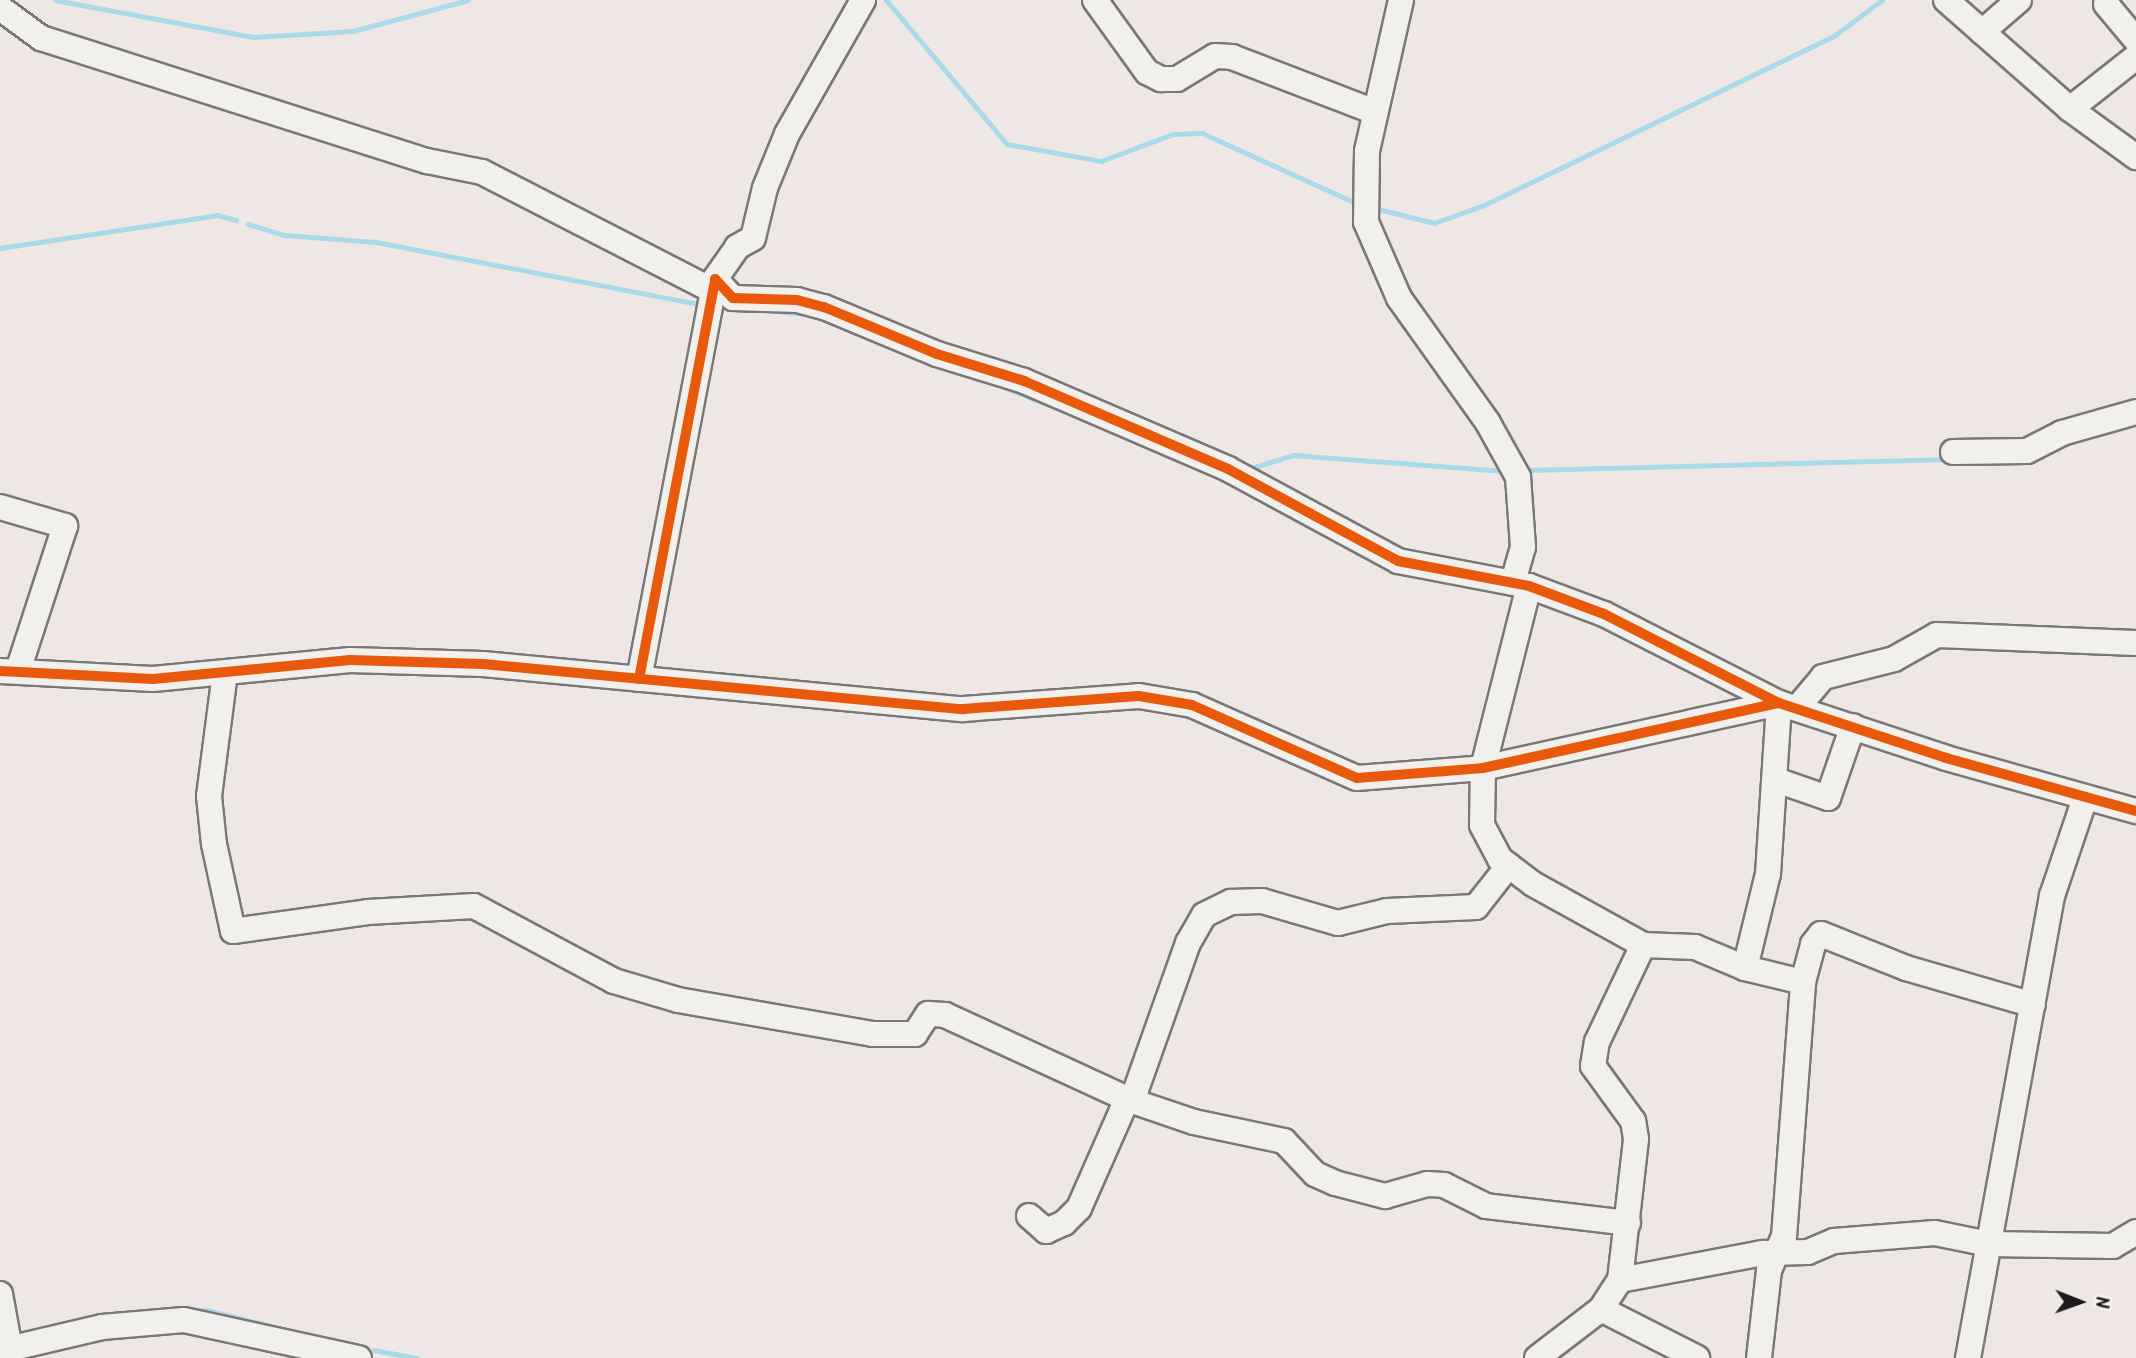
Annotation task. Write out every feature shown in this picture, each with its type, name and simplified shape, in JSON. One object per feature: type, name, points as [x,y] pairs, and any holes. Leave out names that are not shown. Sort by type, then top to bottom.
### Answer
[{"type":"street","points":[[639,679],[713,285],[737,247],[752,238],[765,188],[787,134],[863,0]]},
{"type":"street","points":[[1095,0],[1147,72],[1161,79],[1177,79],[1215,57],[1232,57],[1375,112]]},
{"type":"street","points":[[1401,0],[1367,151],[1366,222],[1399,298],[1488,423],[1518,477],[1523,547],[1521,584],[1483,768],[1482,825],[1500,859],[1643,946],[1695,947],[1745,968],[1803,982]]},
{"type":"street","points":[[1946,0],[2070,109],[2136,158]]},
{"type":"street","points":[[1982,32],[2019,0]]},
{"type":"street","points":[[2106,4],[2136,40]]},
{"type":"street","points":[[0,8],[41,38],[427,160],[482,172],[713,285],[733,298],[797,300],[824,307],[937,354],[1024,381],[1228,469],[1398,561],[1521,584],[1604,614],[1788,705],[1946,758],[2136,811]]},
{"type":"street","points":[[2070,109],[2136,57]]},
{"type":"street","points":[[1953,452],[2027,451],[2062,433],[2136,412]]},
{"type":"street","points":[[0,507],[65,526],[9,671],[153,679],[350,660],[483,664],[963,709],[1139,696],[1192,705],[1357,778],[1483,768],[1788,705],[1823,677],[1894,659],[1937,635],[2136,643]]},
{"type":"street","points":[[225,673],[209,796],[214,844],[233,931],[368,912],[474,906],[614,981],[744,1015],[873,1034],[915,1034],[928,1014],[945,1015],[1130,1100],[1194,1122],[1284,1141],[1315,1174],[1385,1196],[1427,1184],[1444,1185],[1486,1206],[1628,1223]]},
{"type":"street","points":[[1745,968],[1768,874],[1776,780],[1788,705]]},
{"type":"street","points":[[1776,780],[1828,798],[1853,726]]},
{"type":"street","points":[[1968,1358],[2052,896],[2085,798]]},
{"type":"street","points":[[1029,1216],[1046,1231],[1064,1223],[1079,1208],[1130,1100],[1188,943],[1204,915],[1241,901],[1262,901],[1338,923],[1387,911],[1476,908],[1509,865]]},
{"type":"street","points":[[1759,1358],[1769,1270],[1779,1254],[1796,1119],[1803,982],[1813,944],[1821,934],[1906,968],[2033,1005]]},
{"type":"street","points":[[1537,1358],[1601,1309],[1620,1280],[1628,1223],[1633,1121],[1609,1094],[1593,1066],[1597,1042],[1643,946]]},
{"type":"street","points":[[1620,1280],[1763,1252],[1808,1252],[1834,1241],[1935,1233],[1989,1244],[2113,1245],[2136,1232]]},
{"type":"street","points":[[0,1294],[5,1350],[102,1327],[184,1320],[359,1358]]},
{"type":"street","points":[[1601,1309],[1697,1358]]},
{"type":"waterway","points":[[55,0],[252,37],[353,31],[468,0]]},
{"type":"waterway","points":[[886,0],[1007,144],[1101,161],[1173,134],[1202,133],[1351,201]]},
{"type":"waterway","points":[[1374,208],[1434,223],[1484,205],[1834,36],[1882,0]]},
{"type":"waterway","points":[[0,248],[217,215],[236,220]]},
{"type":"waterway","points":[[248,224],[285,235],[376,242],[704,305]]},
{"type":"waterway","points":[[776,311],[804,314]]},
{"type":"waterway","points":[[1006,388],[1049,405]]},
{"type":"waterway","points":[[1248,469],[1293,455],[1504,471]]},
{"type":"waterway","points":[[1529,470],[1951,459]]},
{"type":"waterway","points":[[192,1311],[207,1310],[289,1331]]},
{"type":"waterway","points":[[374,1350],[416,1358]]},
{"type":"cycle path","points":[[639,679],[715,279],[733,298],[797,300],[824,307],[937,354],[1024,381],[1228,469],[1398,561],[1529,586],[1604,614],[1779,703],[1946,758],[2136,811]]},
{"type":"cycle path","points":[[0,671],[153,679],[350,660],[483,664],[963,709],[1139,696],[1192,705],[1357,778],[1483,768],[1779,703]]}]
